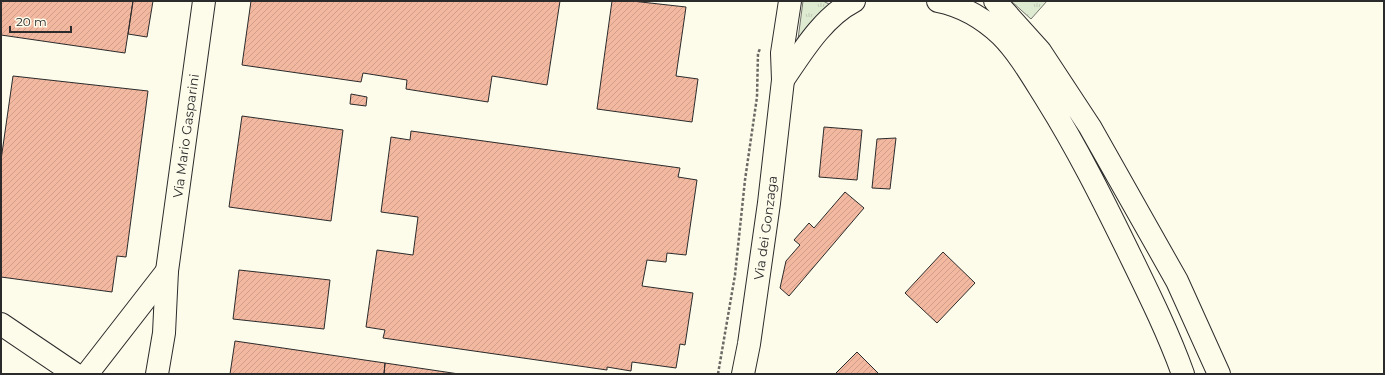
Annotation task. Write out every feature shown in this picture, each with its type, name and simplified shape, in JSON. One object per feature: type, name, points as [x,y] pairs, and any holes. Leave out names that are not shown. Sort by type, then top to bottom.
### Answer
[{"type":"main road","name":"Via Mario Gasparini","points":[[157,374],[164,333],[167,271],[204,1]]},
{"type":"main road","name":"Via dei Gonzaga","points":[[743,374],[749,344],[769,203],[783,80],[782,53],[790,1]]},
{"type":"main road","name":"Via dei Gonzaga","points":[[783,80],[821,28],[838,10],[854,1]]},
{"type":"main road","points":[[938,1],[974,13],[988,24],[1002,36],[1032,77],[1066,131],[1100,194],[1140,276],[1183,374]]},
{"type":"main road","points":[[995,1],[1040,51],[1090,128],[1177,281],[1219,374]]},
{"type":"main road","points":[[87,374],[167,271]]},
{"type":"main road","points":[[1,324],[75,374]]},
{"type":"path","points":[[718,374],[735,275],[745,180],[757,97],[758,53],[761,47]]},
{"type":"green space","points":[[803,1],[823,1],[829,4],[797,47]]},
{"type":"green space","points":[[1011,1],[1047,1],[1031,19]]},
{"type":"building","points":[[1,1],[133,1],[125,53],[1,35]]},
{"type":"building","points":[[133,1],[153,1],[147,37],[128,34]]},
{"type":"building","points":[[251,1],[560,1],[547,85],[492,76],[488,102],[406,89],[407,80],[363,73],[361,82],[242,65]]},
{"type":"building","points":[[612,1],[632,1],[686,7],[676,76],[698,79],[692,122],[597,109]]},
{"type":"building","points":[[13,76],[148,91],[126,257],[117,256],[112,292],[1,277],[1,160]]},
{"type":"building","points":[[351,94],[367,97],[366,106],[350,104]]},
{"type":"building","points":[[242,116],[343,130],[331,221],[229,207]]},
{"type":"building","points":[[824,127],[862,130],[857,180],[819,177]]},
{"type":"building","points":[[411,131],[680,168],[678,177],[697,180],[686,255],[667,253],[666,262],[647,260],[642,286],[693,293],[685,345],[680,344],[676,368],[632,362],[631,371],[607,367],[607,370],[383,338],[385,330],[366,327],[377,250],[413,255],[418,217],[381,212],[391,137],[410,140]]},
{"type":"building","points":[[896,138],[890,189],[872,188],[877,139]]},
{"type":"building","points":[[845,192],[864,208],[789,296],[780,288],[786,261],[800,245],[794,240],[809,223],[814,228]]},
{"type":"building","points":[[943,252],[975,283],[937,323],[905,293]]},
{"type":"building","points":[[239,270],[330,280],[324,329],[233,319]]},
{"type":"building","points":[[235,341],[385,363],[384,374],[230,374]]},
{"type":"building","points":[[857,352],[879,374],[835,374]]},
{"type":"building","points":[[385,363],[459,374],[384,374]]}]
